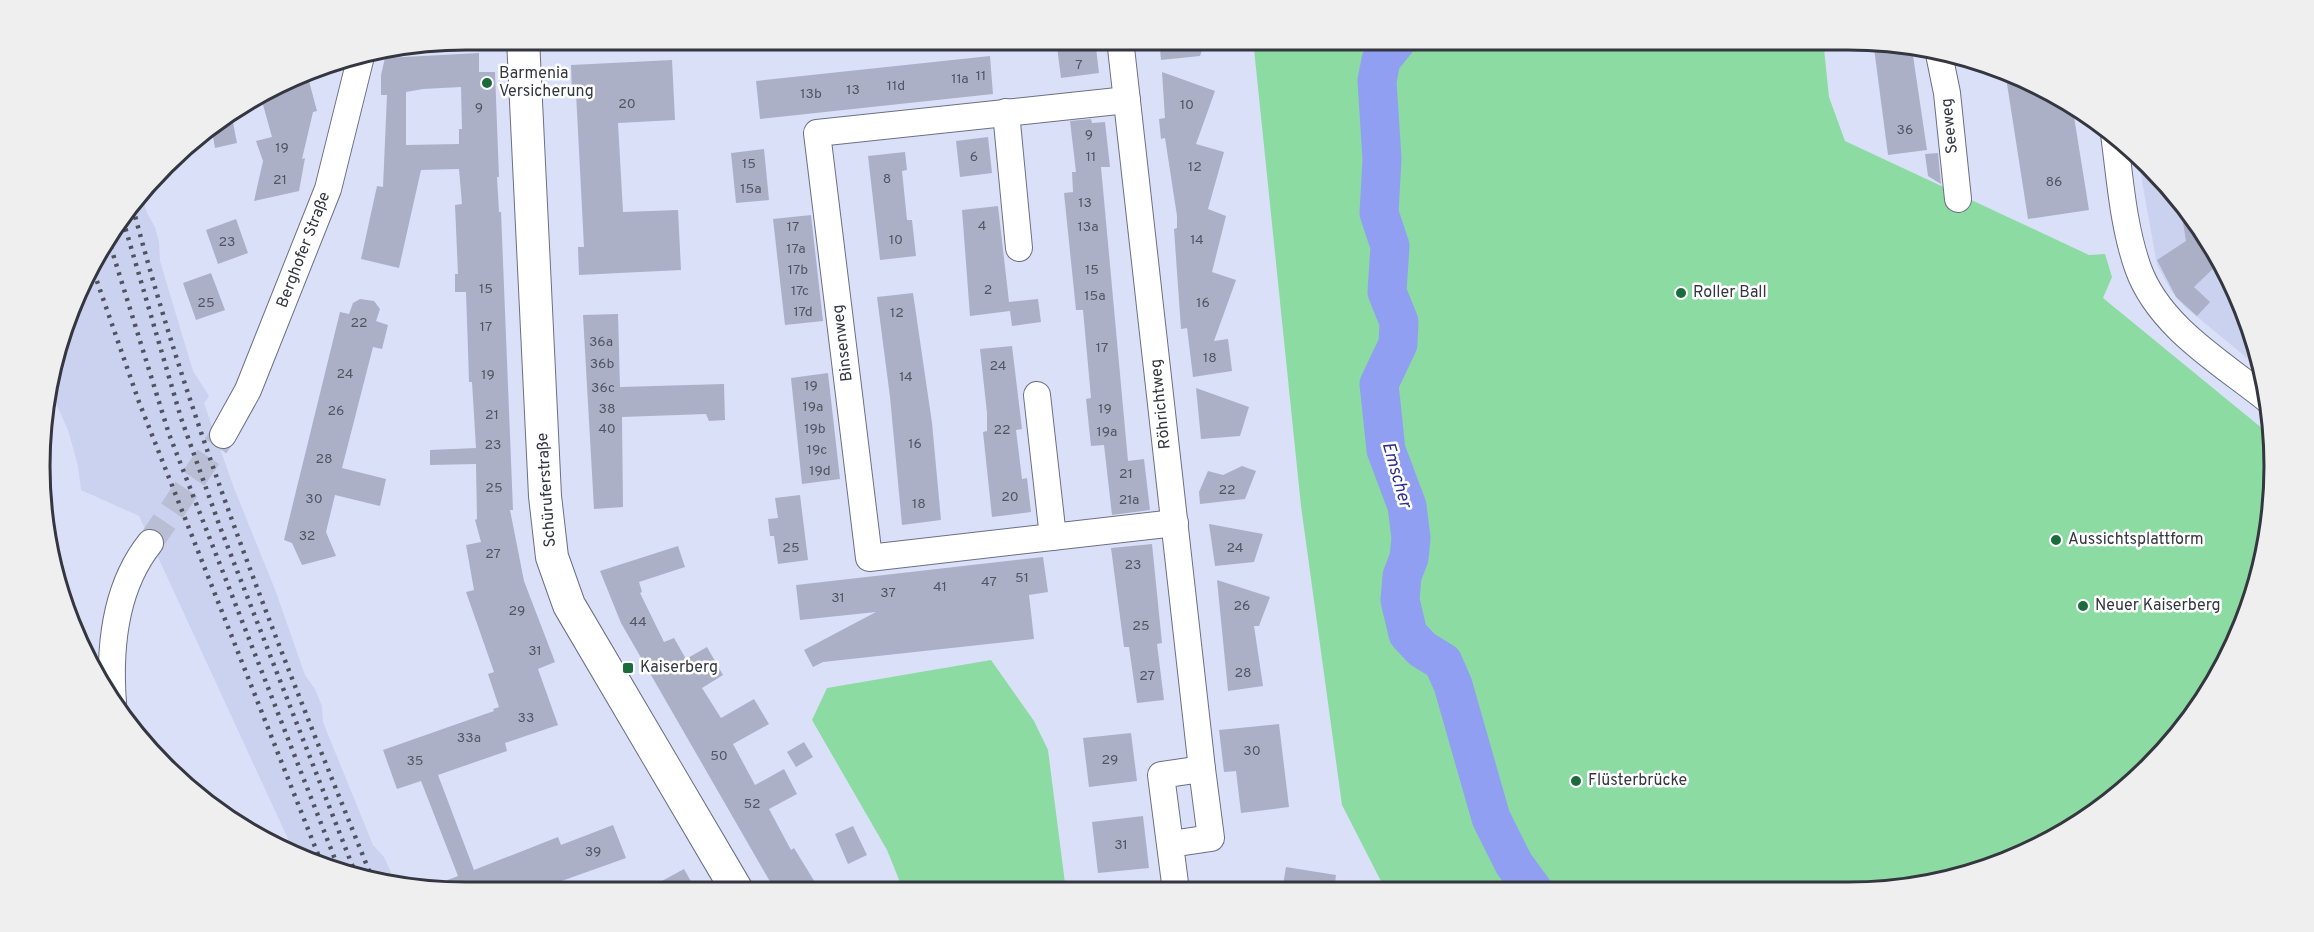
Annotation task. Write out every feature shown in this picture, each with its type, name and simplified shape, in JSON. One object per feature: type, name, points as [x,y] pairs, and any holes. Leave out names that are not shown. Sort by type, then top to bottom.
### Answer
[{"type":"main road","name":"Schüruferstraße","points":[[524,50],[545,496],[552,556],[569,605],[732,882]]},
{"type":"street","name":"Röhrichtweg","points":[[1121,50],[1211,838],[1171,844]]},
{"type":"street","name":"Seeweg","points":[[1940,61],[1947,93],[1958,199]]},
{"type":"street","name":"Berghofer Straße","points":[[223,435],[252,381],[328,189],[359,64]]},
{"type":"street","name":"Binsenweg","points":[[1127,100],[817,133],[869,558],[1174,523]]},
{"type":"street","points":[[1006,112],[1019,248]]},
{"type":"street","points":[[2116,148],[2136,258],[2152,295],[2186,334],[2257,391]]},
{"type":"street","points":[[1037,395],[1053,537]]},
{"type":"street","points":[[112,685],[111,668],[122,598],[150,543]]},
{"type":"street","points":[[1175,882],[1161,775],[1202,769]]},
{"type":"shaded area","points":[[2140,168],[2178,212],[2209,258],[2233,307],[2251,361],[2185,307],[2172,292],[2157,265]]},
{"type":"shaded area","points":[[144,202],[155,227],[160,261],[193,371],[209,396],[204,403],[234,488],[276,592],[305,675],[315,689],[322,706],[323,722],[373,845],[384,857],[391,875],[332,860],[290,844],[139,516],[81,490],[78,466],[68,430],[55,401],[72,332],[92,282],[105,258]]},
{"type":"green space","points":[[1254,50],[1824,50],[1829,97],[1845,141],[2089,255],[2105,254],[2112,277],[2103,298],[2263,429],[2264,439],[2264,493],[2261,520],[2242,600],[2222,650],[2209,674],[2161,741],[2143,761],[2102,796],[2032,840],[1956,868],[1875,882],[1381,882],[1342,805],[1301,506]]},
{"type":"green space","points":[[991,660],[1034,721],[1048,750],[1065,882],[900,882],[887,850],[812,720],[827,688]]},
{"type":"building","points":[[1057,50],[1096,50],[1099,73],[1061,78]]},
{"type":"building","points":[[1160,50],[1202,50],[1200,56],[1161,60]]},
{"type":"building","points":[[1874,50],[1913,55],[1927,150],[1888,155]]},
{"type":"building","points":[[479,53],[479,72],[495,72],[499,177],[497,177],[499,212],[501,212],[513,510],[510,510],[524,581],[555,662],[538,669],[558,725],[505,743],[507,751],[438,775],[474,870],[558,837],[561,845],[613,825],[626,858],[559,882],[442,882],[458,876],[421,781],[397,789],[383,750],[494,711],[493,709],[499,707],[488,674],[494,672],[466,592],[474,590],[466,545],[481,542],[475,520],[477,519],[476,464],[430,465],[430,450],[476,448],[472,382],[469,382],[466,292],[455,292],[455,274],[458,274],[455,205],[462,204],[459,169],[421,170],[399,268],[361,259],[377,186],[383,187],[387,95],[381,95],[381,75],[385,58]],"holes":[[[461,87],[462,129],[459,129],[459,144],[406,145],[406,92]]]},
{"type":"building","points":[[990,56],[993,94],[760,119],[756,81]]},
{"type":"building","points":[[672,60],[675,120],[618,123],[623,212],[678,210],[681,270],[579,275],[578,247],[584,247],[576,93],[572,93],[571,65]]},
{"type":"building","points":[[1162,72],[1215,91],[1196,144],[1224,152],[1208,209],[1226,216],[1212,272],[1236,280],[1214,341],[1228,339],[1232,371],[1193,377],[1187,328],[1181,329],[1174,229],[1177,228],[1177,216],[1165,138],[1161,139],[1159,119],[1165,118]]},
{"type":"building","points":[[309,81],[317,111],[313,112],[302,159],[305,158],[299,191],[254,201],[263,161],[256,141],[272,137],[262,103]]},
{"type":"building","points":[[2007,81],[2032,92],[2074,117],[2089,210],[2028,219]]},
{"type":"building","points":[[1091,119],[1092,123],[1105,122],[1110,167],[1101,167],[1128,461],[1144,459],[1150,510],[1112,515],[1104,445],[1091,446],[1086,399],[1091,398],[1083,310],[1076,310],[1064,193],[1073,192],[1072,172],[1076,172],[1070,121]]},
{"type":"building","points":[[233,122],[237,143],[215,148],[213,135]]},
{"type":"building","points":[[988,137],[992,173],[960,177],[956,141]]},
{"type":"building","points":[[764,149],[769,200],[736,203],[731,153]]},
{"type":"building","points":[[905,152],[907,170],[902,171],[907,220],[912,220],[916,256],[880,260],[868,156]]},
{"type":"building","points":[[1938,153],[1941,184],[1928,176],[1925,154]]},
{"type":"building","points":[[998,206],[1009,302],[1038,299],[1041,322],[1012,326],[1010,311],[970,316],[962,210]]},
{"type":"building","points":[[811,215],[823,321],[785,325],[773,219]]},
{"type":"building","points":[[2182,218],[2214,268],[2194,287],[2210,302],[2197,316],[2176,297],[2157,260],[2186,241]]},
{"type":"building","points":[[236,219],[248,253],[218,264],[206,230]]},
{"type":"building","points":[[211,273],[225,310],[196,320],[183,283]]},
{"type":"building","points":[[913,293],[932,423],[941,520],[902,525],[890,397],[877,297]]},
{"type":"building","points":[[360,299],[374,301],[380,309],[376,321],[388,325],[382,349],[373,347],[342,468],[386,479],[380,506],[335,495],[326,532],[336,556],[302,565],[292,543],[284,540],[340,312],[349,314],[353,303]]},
{"type":"building","points":[[618,314],[620,387],[724,384],[725,420],[709,421],[706,414],[622,417],[623,507],[594,509],[583,315]]},
{"type":"building","points":[[1012,346],[1022,429],[1016,430],[1022,479],[1027,478],[1031,512],[992,517],[983,432],[987,431],[987,413],[980,349]]},
{"type":"building","points":[[828,373],[840,479],[802,484],[791,378]]},
{"type":"building","points":[[1196,388],[1249,407],[1240,436],[1201,439]]},
{"type":"building","points":[[1242,466],[1256,471],[1245,499],[1200,504],[1199,492],[1208,471],[1223,475]]},
{"type":"building","points":[[800,495],[808,560],[778,564],[774,536],[770,536],[768,519],[778,518],[775,498]]},
{"type":"building","points":[[1209,524],[1263,534],[1254,562],[1215,566]]},
{"type":"building","points":[[1152,544],[1162,643],[1157,644],[1164,700],[1137,703],[1129,647],[1124,647],[1111,548]]},
{"type":"building","points":[[678,546],[685,567],[639,582],[642,592],[640,593],[664,642],[674,638],[686,659],[707,647],[723,675],[702,688],[721,718],[754,699],[769,724],[733,744],[755,785],[784,769],[797,794],[769,809],[791,850],[794,848],[815,882],[770,882],[621,623],[600,571]]},
{"type":"building","points":[[1043,557],[1048,592],[1029,595],[1034,639],[823,662],[813,667],[804,650],[876,612],[800,620],[796,585]]},
{"type":"building","points":[[1217,580],[1270,597],[1259,626],[1254,626],[1263,686],[1228,691]]},
{"type":"building","points":[[1279,724],[1289,807],[1241,813],[1236,771],[1224,772],[1219,730]]},
{"type":"building","points":[[1131,733],[1137,781],[1089,787],[1083,738]]},
{"type":"building","points":[[804,742],[813,757],[796,767],[787,752]]},
{"type":"building","points":[[1143,816],[1149,868],[1098,873],[1092,822]]},
{"type":"building","points":[[853,826],[867,855],[848,864],[835,834]]},
{"type":"building","points":[[1286,867],[1336,875],[1335,882],[1284,882]]},
{"type":"building","points":[[684,869],[691,882],[660,882]]},
{"type":"waterway","name":"Emscher","points":[[1389,50],[1381,60],[1377,81],[1382,159],[1379,213],[1390,246],[1387,292],[1399,322],[1398,344],[1379,384],[1386,450],[1407,506],[1411,538],[1409,558],[1402,576],[1400,600],[1408,634],[1422,649],[1443,662],[1453,685],[1491,818],[1514,864],[1527,882]]},
{"type":"tunnel","points":[[150,543],[223,435]]},
{"type":"railway","points":[[135,214],[183,378],[212,463],[273,630],[369,870]]},
{"type":"railway","points":[[125,228],[181,418],[220,527],[353,866]]},
{"type":"railway","points":[[111,248],[169,434],[336,861]]},
{"type":"railway","points":[[95,276],[139,402],[318,855]]},
{"type":"place","name":"Barmenia Versicherung","points":[[487,83]]},
{"type":"place","name":"Roller Ball","points":[[1681,293]]},
{"type":"place","name":"Aussichtsplattform","points":[[2056,540]]},
{"type":"place","name":"Neuer Kaiserberg","points":[[2083,606]]},
{"type":"place","name":"Kaiserberg","points":[[628,668]]},
{"type":"place","name":"Flüsterbrücke","points":[[1576,781]]}]
